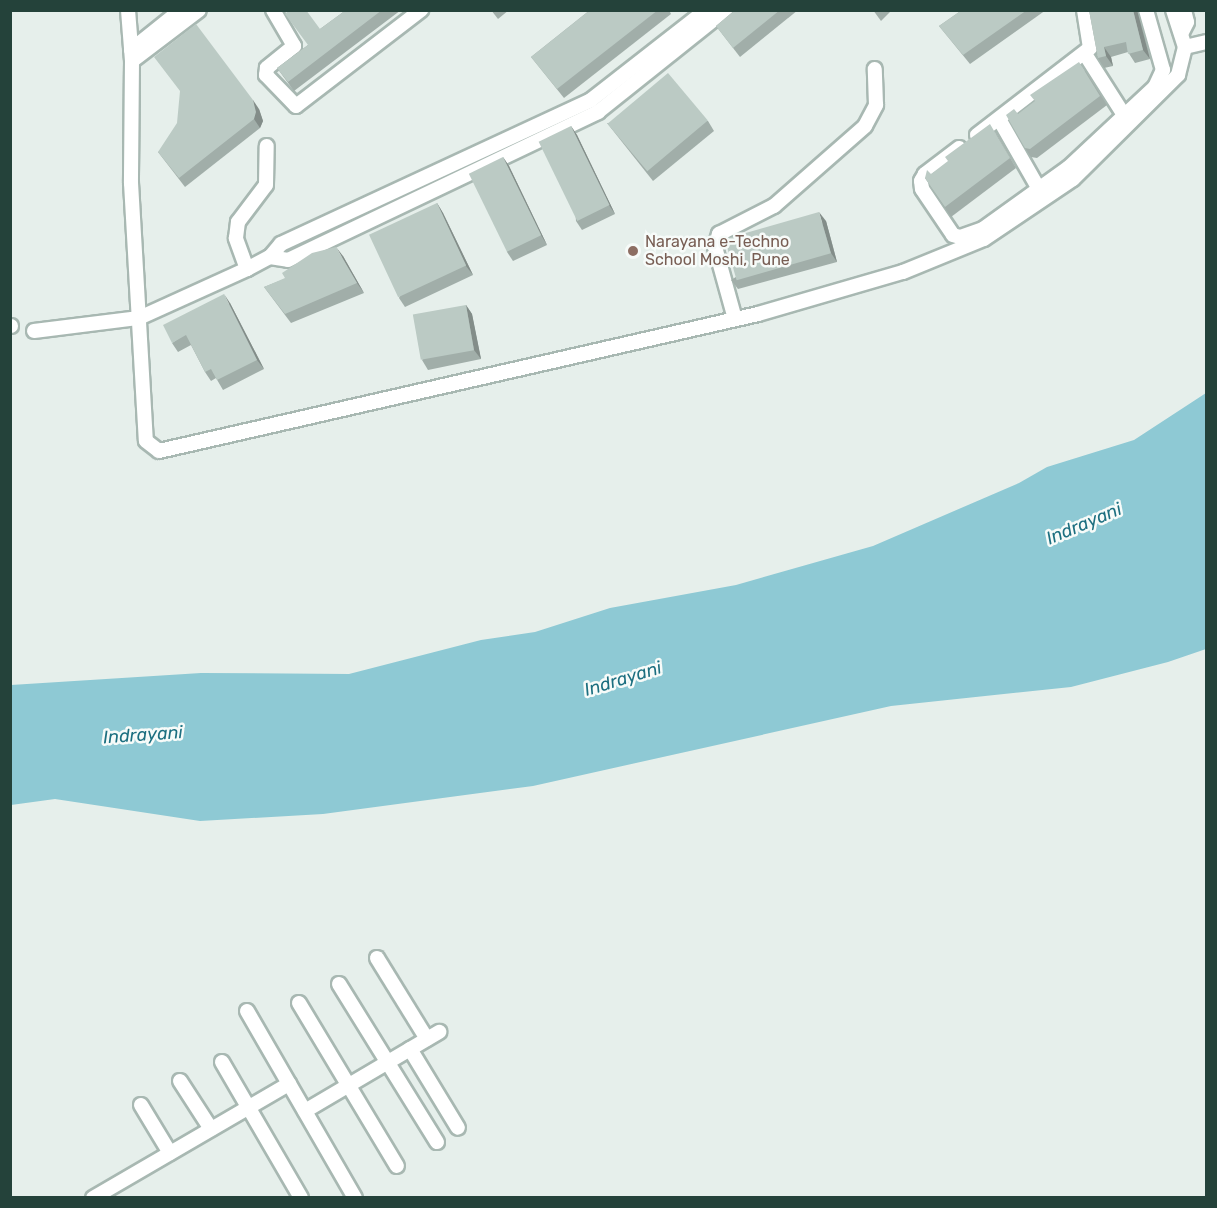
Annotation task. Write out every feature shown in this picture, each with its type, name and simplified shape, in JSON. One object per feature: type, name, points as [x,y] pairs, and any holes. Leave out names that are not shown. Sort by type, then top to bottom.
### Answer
[{"type":"street","points":[[128,10],[132,56],[131,183],[146,441],[159,451],[735,319],[903,272],[984,239],[1073,179],[1178,75],[1185,48],[1182,32],[1173,10]]},
{"type":"street","points":[[132,56],[181,10]]},
{"type":"street","points":[[132,56],[199,10]]},
{"type":"street","points":[[274,11],[294,46],[267,68],[266,75],[296,106],[421,10]]},
{"type":"street","points":[[676,43],[706,10]]},
{"type":"street","points":[[270,257],[288,260],[366,224],[560,123],[726,10]]},
{"type":"street","points":[[1084,10],[1091,43],[1085,54],[925,174],[922,189],[953,235],[960,237],[983,229],[1068,168],[1162,78],[1146,10]]},
{"type":"street","points":[[1182,32],[1187,22],[1185,10]]},
{"type":"street","points":[[1185,48],[1206,42]]},
{"type":"street","points":[[1085,54],[1124,115]]},
{"type":"street","points":[[735,319],[715,247],[719,234],[774,206],[865,126],[876,105],[875,69]]},
{"type":"street","points":[[999,119],[1039,189]]},
{"type":"street","points":[[34,331],[139,318],[247,269],[270,257],[281,244],[560,123]]},
{"type":"street","points":[[247,269],[236,237],[238,222],[266,185],[267,146]]},
{"type":"street","points":[[359,209],[366,224]]},
{"type":"street","points":[[305,1111],[433,1036],[376,958]]},
{"type":"street","points":[[339,984],[437,1142]]},
{"type":"street","points":[[299,1004],[397,1166]]},
{"type":"street","points":[[247,1011],[355,1197]]},
{"type":"street","points":[[410,1049],[458,1128]]},
{"type":"street","points":[[222,1062],[301,1197]]},
{"type":"street","points":[[180,1081],[211,1129]]},
{"type":"street","points":[[93,1197],[289,1084]]},
{"type":"street","points":[[141,1105],[170,1153]]},
{"type":"water","name":"Indrayani","points":[[1206,393],[1206,649],[1168,662],[1071,687],[891,706],[533,786],[323,814],[200,821],[55,799],[11,805],[11,685],[201,673],[349,674],[481,640],[535,632],[610,608],[736,585],[873,546],[1019,483],[1047,467],[1134,440]]},
{"type":"building","points":[[289,10],[306,10],[320,29],[346,10],[382,10],[288,82],[277,68],[308,45],[285,14]]},
{"type":"building","points":[[590,10],[658,10],[557,89],[531,57]]},
{"type":"building","points":[[735,10],[780,10],[733,48],[716,26]]},
{"type":"building","points":[[962,10],[1027,10],[963,55],[939,26]]},
{"type":"building","points":[[1089,10],[1133,10],[1143,50],[1128,54],[1126,42],[1104,47],[1106,56],[1098,58]]},
{"type":"building","points":[[196,24],[253,100],[256,112],[254,119],[179,178],[158,152],[177,123],[180,91],[154,57]]},
{"type":"building","points":[[1079,62],[1100,96],[1030,149],[1025,148],[1006,115],[1014,109],[1018,114],[1035,101],[1030,95]]},
{"type":"building","points":[[668,73],[708,120],[647,171],[607,124]]},
{"type":"building","points":[[990,124],[1010,158],[945,207],[925,178],[927,170],[931,174],[948,161],[945,157]]},
{"type":"building","points":[[571,126],[610,205],[577,221],[539,142]]},
{"type":"building","points":[[503,157],[541,235],[507,252],[469,174]]},
{"type":"building","points":[[437,203],[466,266],[398,297],[369,235]]},
{"type":"building","points":[[819,212],[831,253],[737,280],[725,239]]},
{"type":"building","points":[[336,247],[357,283],[285,314],[264,287],[285,278],[282,273],[312,253]]},
{"type":"building","points":[[224,294],[257,360],[217,380],[211,369],[205,372],[186,335],[172,343],[163,325]]},
{"type":"building","points":[[466,305],[474,350],[421,360],[413,314]]},
{"type":"place","name":"Narayana e-Techno School Moshi, Pune","points":[[633,251]]}]
